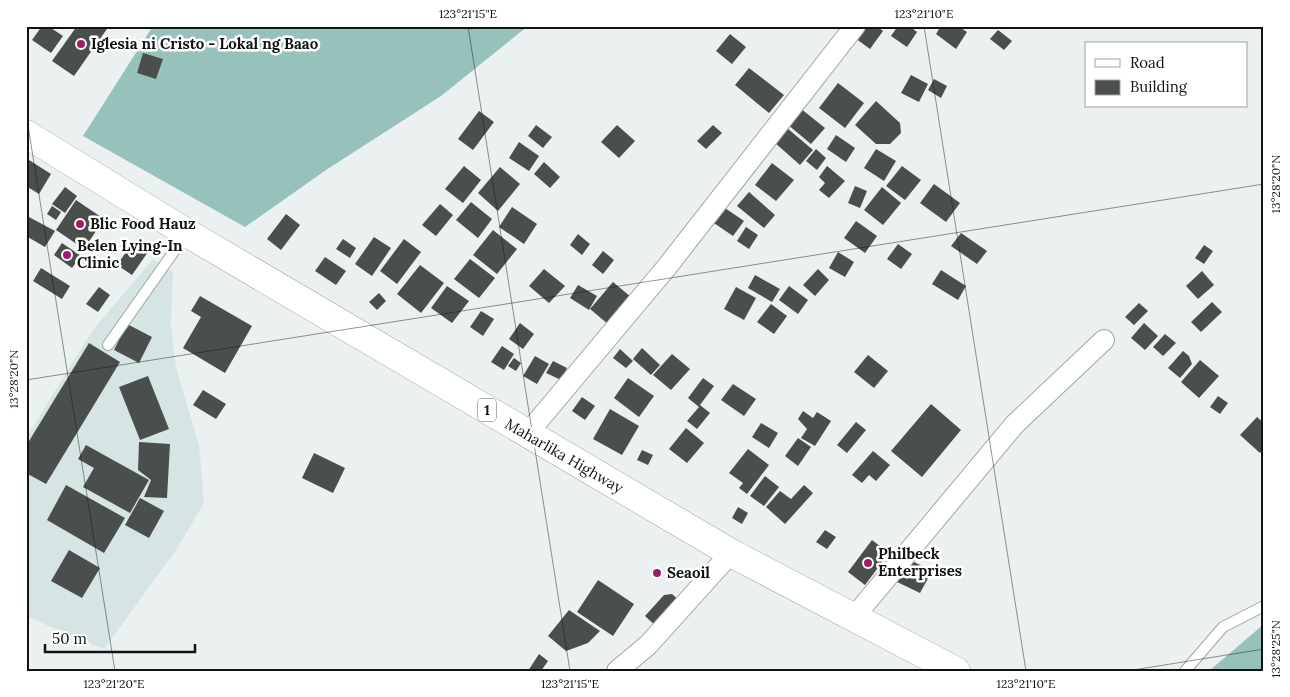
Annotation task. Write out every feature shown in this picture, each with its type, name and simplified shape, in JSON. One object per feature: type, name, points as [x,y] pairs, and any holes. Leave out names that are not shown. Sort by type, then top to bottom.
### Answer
[{"type":"highway","name":"Maharlika Highway","points":[[26,134],[187,233],[731,553],[956,671]]},
{"type":"street","points":[[527,434],[666,268],[855,26]]},
{"type":"street","points":[[854,616],[1015,424],[1104,340]]},
{"type":"street","points":[[617,671],[648,645],[731,553]]},
{"type":"lane","points":[[108,345],[187,233]]},
{"type":"lane","points":[[1185,671],[1223,628],[1264,606]]},
{"type":"shaded area","points":[[153,26],[528,26],[441,96],[326,170],[245,227],[83,136]]},
{"type":"shaded area","points":[[153,259],[173,272],[171,325],[176,368],[199,445],[204,503],[176,550],[104,649],[30,618],[26,621],[26,438],[92,331]]},
{"type":"shaded area","points":[[1264,624],[1264,671],[1209,671]]},
{"type":"building","points":[[42,26],[48,26],[63,36],[51,53],[32,40]]},
{"type":"building","name":"Iglesia ni Cristo - Lokal ng Baao","points":[[77,26],[109,26],[74,76],[52,61]]},
{"type":"building","points":[[865,26],[877,26],[883,31],[870,49],[855,38]]},
{"type":"building","points":[[898,26],[909,26],[917,32],[907,47],[891,36]]},
{"type":"building","points":[[941,26],[958,26],[967,32],[956,49],[936,34]]},
{"type":"building","points":[[998,30],[1012,41],[1004,50],[990,39]]},
{"type":"building","points":[[730,34],[746,47],[732,64],[716,51]]},
{"type":"building","points":[[143,53],[163,59],[156,79],[137,73]]},
{"type":"building","points":[[749,68],[784,95],[769,113],[735,85]]},
{"type":"building","points":[[911,75],[928,84],[919,102],[901,93]]},
{"type":"building","points":[[934,79],[947,86],[941,98],[928,90]]},
{"type":"building","points":[[838,83],[864,103],[845,128],[819,108]]},
{"type":"building","points":[[876,101],[900,123],[901,133],[890,144],[876,144],[855,125]]},
{"type":"building","points":[[800,108],[825,128],[811,144],[787,124]]},
{"type":"building","points":[[479,111],[494,122],[473,150],[458,139]]},
{"type":"building","points":[[536,125],[552,137],[543,148],[528,136]]},
{"type":"building","points":[[617,125],[635,141],[619,158],[601,142]]},
{"type":"building","points":[[713,125],[722,133],[706,149],[697,141]]},
{"type":"building","points":[[787,128],[813,150],[800,165],[774,142]]},
{"type":"building","points":[[836,135],[855,148],[846,162],[827,149]]},
{"type":"building","points":[[519,142],[539,156],[529,171],[509,158]]},
{"type":"building","points":[[816,149],[826,158],[817,170],[806,161]]},
{"type":"building","points":[[876,149],[896,161],[884,181],[864,168]]},
{"type":"building","points":[[26,158],[51,174],[39,194],[26,186]]},
{"type":"building","points":[[544,162],[560,177],[550,188],[534,174]]},
{"type":"building","points":[[772,163],[794,180],[776,201],[755,185]]},
{"type":"building","points":[[464,166],[481,180],[463,203],[445,189]]},
{"type":"building","points":[[827,166],[845,181],[829,198],[819,190],[825,183],[819,177]]},
{"type":"building","points":[[902,166],[921,180],[905,200],[886,186]]},
{"type":"building","points":[[500,167],[520,184],[498,211],[478,193]]},
{"type":"building","points":[[934,184],[960,203],[946,222],[920,203]]},
{"type":"building","points":[[855,186],[867,191],[860,208],[848,203]]},
{"type":"building","points":[[65,187],[77,196],[65,213],[52,204]]},
{"type":"building","points":[[882,187],[901,203],[883,225],[864,210]]},
{"type":"building","points":[[749,192],[775,215],[764,228],[737,206]]},
{"type":"building","name":"Blic Food Hauz","points":[[76,200],[104,219],[84,249],[56,230]]},
{"type":"building","points":[[471,202],[492,219],[478,238],[456,220]]},
{"type":"building","points":[[440,204],[453,215],[436,236],[422,225]]},
{"type":"building","points":[[52,206],[61,212],[56,220],[47,214]]},
{"type":"building","points":[[722,206],[744,221],[733,236],[711,221]]},
{"type":"building","points":[[512,207],[537,224],[524,244],[499,227]]},
{"type":"building","points":[[286,214],[300,225],[281,250],[267,239]]},
{"type":"building","points":[[29,217],[55,231],[45,247],[26,236],[26,222]]},
{"type":"building","points":[[856,221],[877,236],[865,253],[844,238]]},
{"type":"building","points":[[746,227],[758,235],[749,249],[737,241]]},
{"type":"building","points":[[493,230],[517,249],[497,274],[473,255]]},
{"type":"building","points":[[961,233],[987,251],[977,264],[951,246]]},
{"type":"building","points":[[578,234],[590,244],[582,255],[570,245]]},
{"type":"building","points":[[374,237],[391,248],[372,276],[355,264]]},
{"type":"building","points":[[343,239],[356,248],[350,258],[336,249]]},
{"type":"building","points":[[404,239],[421,252],[397,284],[380,271]]},
{"type":"building","points":[[133,242],[148,252],[132,275],[117,265]]},
{"type":"building","name":"Belen Lying-In Clinic","points":[[62,243],[81,256],[72,268],[54,255]]},
{"type":"building","points":[[898,244],[912,254],[901,269],[887,259]]},
{"type":"building","points":[[1204,245],[1213,251],[1204,264],[1195,258]]},
{"type":"building","points":[[603,251],[614,260],[603,274],[592,265]]},
{"type":"building","points":[[838,252],[854,262],[845,277],[829,268]]},
{"type":"building","points":[[325,257],[346,271],[336,285],[315,271]]},
{"type":"building","points":[[470,259],[495,278],[479,298],[454,279]]},
{"type":"building","points":[[420,265],[444,283],[421,313],[397,294]]},
{"type":"building","points":[[41,268],[70,286],[62,299],[33,281]]},
{"type":"building","points":[[544,269],[565,286],[549,303],[529,286]]},
{"type":"building","points":[[818,269],[829,280],[815,296],[803,285]]},
{"type":"building","points":[[941,270],[966,286],[958,300],[932,284]]},
{"type":"building","points":[[1202,271],[1214,285],[1198,299],[1186,286]]},
{"type":"building","points":[[755,275],[780,289],[772,302],[748,288]]},
{"type":"building","points":[[613,282],[631,297],[608,324],[590,309]]},
{"type":"building","points":[[578,285],[597,296],[589,310],[570,298]]},
{"type":"building","points":[[447,286],[469,301],[452,323],[431,308]]},
{"type":"building","points":[[789,286],[808,300],[798,314],[779,300]]},
{"type":"building","points":[[99,287],[110,295],[98,312],[86,304]]},
{"type":"building","points":[[736,287],[756,298],[744,320],[724,309]]},
{"type":"building","points":[[379,293],[386,301],[377,310],[369,302]]},
{"type":"building","points":[[200,296],[252,326],[225,373],[183,348],[201,317],[191,311]]},
{"type":"building","points":[[1212,302],[1222,312],[1201,332],[1191,322]]},
{"type":"building","points":[[1139,303],[1148,311],[1134,325],[1125,317]]},
{"type":"building","points":[[771,304],[787,316],[774,334],[757,322]]},
{"type":"building","points":[[481,311],[494,319],[483,336],[470,327]]},
{"type":"building","points":[[520,323],[534,334],[523,349],[509,339]]},
{"type":"building","points":[[1144,323],[1158,336],[1145,350],[1131,338]]},
{"type":"building","points":[[127,324],[152,337],[139,363],[114,350]]},
{"type":"building","points":[[1165,334],[1176,343],[1163,356],[1153,347]]},
{"type":"building","points":[[89,343],[120,362],[46,484],[26,473],[26,446]]},
{"type":"building","points":[[502,346],[514,354],[504,370],[491,362]]},
{"type":"building","points":[[642,348],[660,365],[651,375],[633,359]]},
{"type":"building","points":[[620,349],[633,361],[626,368],[613,358]]},
{"type":"building","points":[[1183,351],[1189,356],[1192,364],[1180,378],[1168,368]]},
{"type":"building","points":[[672,354],[690,369],[671,390],[653,375]]},
{"type":"building","points":[[868,355],[888,371],[874,388],[854,372]]},
{"type":"building","points":[[535,356],[549,364],[537,384],[523,376]]},
{"type":"building","points":[[514,358],[521,363],[516,371],[508,366]]},
{"type":"building","points":[[1200,360],[1219,376],[1199,398],[1181,382]]},
{"type":"building","points":[[553,361],[567,368],[561,380],[546,373]]},
{"type":"building","points":[[148,376],[169,429],[140,440],[119,387]]},
{"type":"building","points":[[628,378],[654,396],[639,417],[614,398]]},
{"type":"building","points":[[703,378],[714,386],[700,405],[710,413],[697,429],[687,421],[699,407],[688,398]]},
{"type":"building","points":[[733,384],[756,399],[744,416],[721,400]]},
{"type":"building","points":[[203,390],[226,404],[216,419],[193,405]]},
{"type":"building","points":[[1218,396],[1228,403],[1220,414],[1210,407]]},
{"type":"building","points":[[582,397],[595,406],[585,420],[572,411]]},
{"type":"building","points":[[931,404],[961,430],[922,477],[891,451]]},
{"type":"building","points":[[610,409],[639,426],[622,455],[593,439]]},
{"type":"building","points":[[803,411],[813,418],[817,412],[831,421],[815,446],[801,438],[807,429],[798,419]]},
{"type":"building","points":[[1257,417],[1264,423],[1264,448],[1260,453],[1240,435]]},
{"type":"building","points":[[856,422],[866,430],[847,453],[837,445]]},
{"type":"building","points":[[761,423],[778,433],[769,448],[752,437]]},
{"type":"building","points":[[686,428],[704,443],[687,463],[669,449]]},
{"type":"building","points":[[798,438],[811,447],[798,466],[785,456]]},
{"type":"building","points":[[139,442],[170,444],[167,498],[144,497],[151,480],[138,470]]},
{"type":"building","points":[[86,445],[149,480],[130,513],[83,487],[94,468],[78,459]]},
{"type":"building","points":[[748,449],[769,465],[747,494],[739,488],[743,483],[729,473]]},
{"type":"building","points":[[642,450],[653,455],[648,465],[637,460]]},
{"type":"building","points":[[873,451],[890,465],[876,481],[869,475],[862,483],[852,475]]},
{"type":"building","points":[[314,453],[345,468],[333,493],[302,478]]},
{"type":"building","points":[[765,476],[779,487],[764,506],[750,496]]},
{"type":"building","points":[[66,485],[125,518],[104,553],[47,520]]},
{"type":"building","points":[[804,485],[813,493],[785,524],[766,507],[780,491],[791,499]]},
{"type":"building","points":[[140,498],[164,511],[149,538],[125,525]]},
{"type":"building","points":[[738,507],[748,513],[742,524],[732,518]]},
{"type":"building","points":[[825,530],[836,537],[827,549],[816,542]]},
{"type":"building","name":"Philbeck Enterprises","points":[[872,540],[889,553],[865,585],[848,572]]},
{"type":"building","points":[[69,550],[100,568],[82,598],[51,581]]},
{"type":"building","points":[[904,557],[932,571],[920,593],[893,580]]},
{"type":"building","points":[[598,580],[634,604],[613,636],[577,612]]},
{"type":"building","points":[[672,594],[682,603],[659,629],[645,616],[664,595]]},
{"type":"building","points":[[569,610],[600,631],[588,643],[566,651],[548,636]]},
{"type":"building","points":[[539,654],[548,661],[541,671],[528,671]]},
{"type":"place","name":"Iglesia ni Cristo - Lokal ng Baao","points":[[81,44]]},
{"type":"place","name":"Blic Food Hauz","points":[[80,224]]},
{"type":"place","name":"Belen Lying-In Clinic","points":[[67,255]]},
{"type":"place","name":"Philbeck Enterprises","points":[[868,563]]},
{"type":"place","name":"Seaoil","points":[[657,573]]}]
